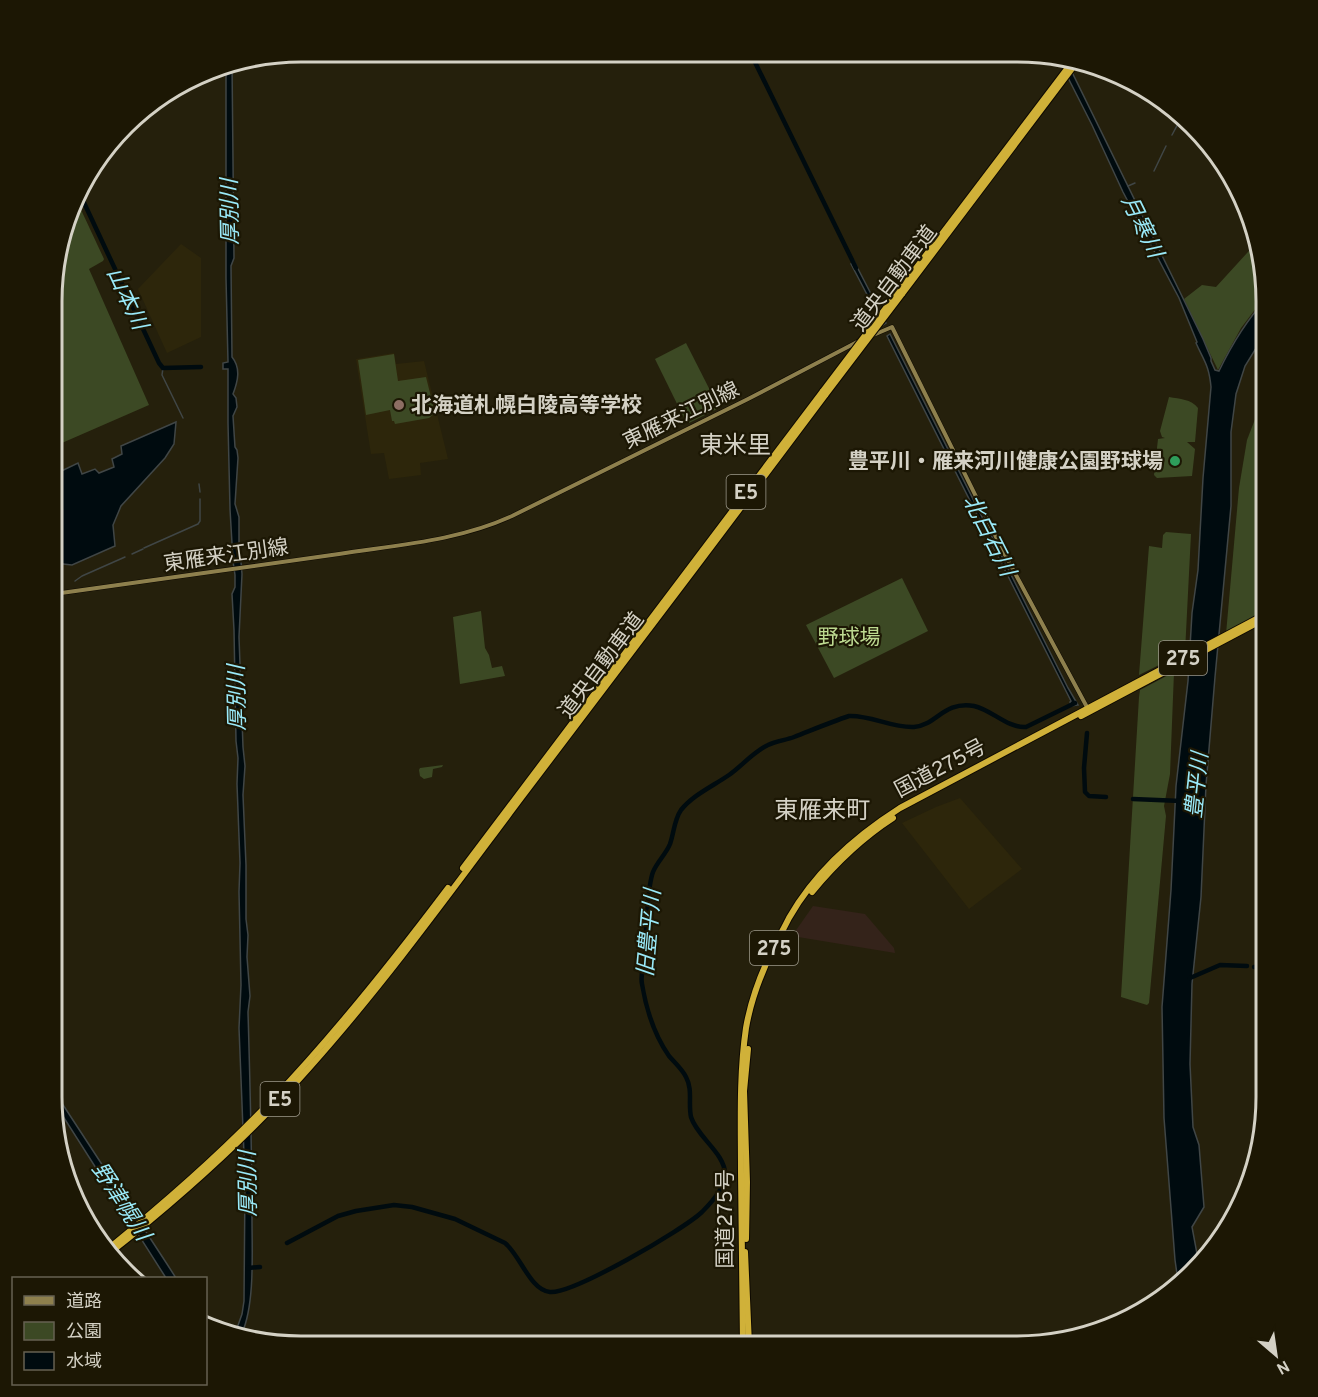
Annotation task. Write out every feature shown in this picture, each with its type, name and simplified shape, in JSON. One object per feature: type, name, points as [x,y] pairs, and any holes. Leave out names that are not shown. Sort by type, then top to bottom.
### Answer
[{"type":"highway","name":"道央自動車道","points":[[997,165],[1068,67]]},
{"type":"highway","name":"道央自動車道","points":[[116,1248],[200,1178],[277,1102],[341,1031],[1072,68]]},
{"type":"highway","name":"国道275号","points":[[1101,704],[1256,619]]},
{"type":"highway","name":"国道275号","points":[[743,1336],[740,1089],[745,1037],[759,979],[789,917],[806,893],[825,869],[854,841],[900,808],[1256,623]]},
{"type":"highway","name":"国道275号","points":[[748,1336],[744,1091],[750,1028],[766,970],[792,920],[830,870],[877,828],[902,811],[1088,710]]},
{"type":"highway","name":"道央自動車道","points":[[113,1245],[197,1174],[274,1099],[337,1028],[424,923]]},
{"type":"main road","name":"東雁来江別線","points":[[62,593],[437,539],[490,526],[748,399],[858,341],[892,327],[1002,549],[1088,710]]},
{"type":"shaded area","points":[[181,244],[201,258],[201,337],[167,353],[138,289]]},
{"type":"shaded area","name":"北海道札幌白陵高等学校","points":[[394,353],[396,364],[424,361],[448,459],[420,463],[421,475],[389,479],[384,453],[371,454],[356,359]]},
{"type":"shaded area","points":[[960,798],[1022,869],[969,909],[902,823]]},
{"type":"shaded area","points":[[813,906],[865,914],[894,948],[895,953],[792,936]]},
{"type":"green space","points":[[80,208],[104,259],[89,269],[149,405],[62,443],[62,285],[66,254]]},
{"type":"green space","points":[[1251,249],[1256,285],[1256,308],[1241,328],[1218,370],[1184,299],[1202,285],[1216,287]]},
{"type":"green space","points":[[686,343],[719,408],[689,423],[686,422],[655,359]]},
{"type":"green space","points":[[394,354],[398,381],[426,377],[435,413],[429,418],[395,424],[392,421],[390,410],[366,415],[358,360]]},
{"type":"green space","points":[[1169,397],[1189,401],[1198,408],[1195,442],[1187,442],[1195,449],[1192,476],[1157,478],[1154,475],[1158,439],[1165,438],[1162,437],[1160,431]]},
{"type":"green space","points":[[1256,417],[1256,617],[1226,634],[1239,488],[1247,440]]},
{"type":"green space","points":[[1166,532],[1191,534],[1185,652],[1139,675],[1149,546],[1162,548],[1163,535]]},
{"type":"green space","name":"野球場","points":[[902,578],[928,631],[834,678],[806,625]]},
{"type":"green space","points":[[481,611],[485,648],[492,668],[502,666],[505,676],[460,684],[453,617]]},
{"type":"green space","points":[[1174,672],[1170,774],[1164,806],[1166,816],[1147,1005],[1121,997],[1139,697],[1140,690]]},
{"type":"green space","points":[[443,765],[433,769],[432,777],[424,779],[420,776],[420,768]]},
{"type":"water","points":[[1062,66],[1070,68],[1203,339],[1215,370],[1219,371],[1240,333],[1256,311],[1256,348],[1245,366],[1236,394],[1231,432],[1231,506],[1206,785],[1201,897],[1192,984],[1190,1064],[1193,1127],[1199,1145],[1204,1207],[1192,1227],[1197,1254],[1177,1274],[1164,1118],[1162,1007],[1176,786],[1198,570],[1211,387],[1207,368],[1179,298],[1123,192]]},
{"type":"water","name":"厚別川","points":[[232,72],[234,258],[231,266],[232,357],[237,366],[238,375],[233,394],[237,407],[233,416],[238,458],[235,504],[239,517],[239,555],[242,574],[239,637],[245,766],[243,795],[250,996],[248,1012],[252,1193],[251,1293],[244,1328],[238,1327],[244,1301],[245,1180],[239,1028],[240,863],[232,594],[235,587],[235,575],[230,509],[228,369],[223,369],[223,363],[228,362],[226,73]]},
{"type":"water","points":[[854,261],[886,323],[883,325],[851,264]]},
{"type":"water","points":[[890,334],[1078,705],[1071,706],[1071,701],[887,336]]},
{"type":"water","points":[[176,422],[174,444],[165,458],[121,506],[113,525],[115,546],[72,565],[62,564],[62,471],[78,463],[82,474],[95,469],[99,473],[114,467],[112,459],[122,454],[121,446]]},
{"type":"water","name":"野津幌川","points":[[62,1103],[175,1277],[165,1277],[62,1115]]},
{"type":"waterway","name":"北白石川","points":[[755,62],[856,268]]},
{"type":"waterway","points":[[1172,135],[1178,124]]},
{"type":"waterway","points":[[1154,171],[1166,146]]},
{"type":"waterway","name":"月寒川","points":[[1128,186],[1135,183]]},
{"type":"waterway","name":"山本川","points":[[83,201],[159,363],[163,368],[201,367]]},
{"type":"waterway","points":[[163,368],[162,375],[183,418]]},
{"type":"waterway","points":[[199,484],[200,492]]},
{"type":"waterway","points":[[144,548],[198,524],[200,499]]},
{"type":"waterway","points":[[132,554],[143,549]]},
{"type":"waterway","points":[[75,581],[125,557]]},
{"type":"waterway","name":"旧豊平川","points":[[287,1243],[338,1216],[394,1205],[412,1207],[455,1219],[505,1243],[531,1279],[543,1290],[550,1292],[581,1283],[628,1260],[691,1221],[706,1208],[720,1190],[725,1175],[724,1167],[694,1124],[690,1112],[688,1082],[659,1040],[649,1012],[642,980],[651,877],[670,844],[675,822],[681,810],[697,795],[729,775],[763,748],[849,716],[865,717],[897,726],[914,727],[929,722],[947,710],[963,705],[981,708],[1012,725],[1026,727],[1075,703]]},
{"type":"waterway","points":[[1087,733],[1084,768],[1085,792],[1089,796],[1106,797]]},
{"type":"waterway","name":"豊平川","points":[[1133,799],[1181,801]]},
{"type":"waterway","points":[[1190,978],[1220,965],[1247,966]]},
{"type":"waterway","name":"旧豊平川","points":[[248,1268],[260,1267]]},
{"type":"place","name":"北海道札幌白陵高等学校","points":[[399,405]]},
{"type":"place","name":"豊平川・雁来河川健康公園野球場","points":[[1175,461]]},
{"type":"district","name":"東米里","points":[[735,445]]},
{"type":"district","name":"東雁来町","points":[[822,810]]}]
